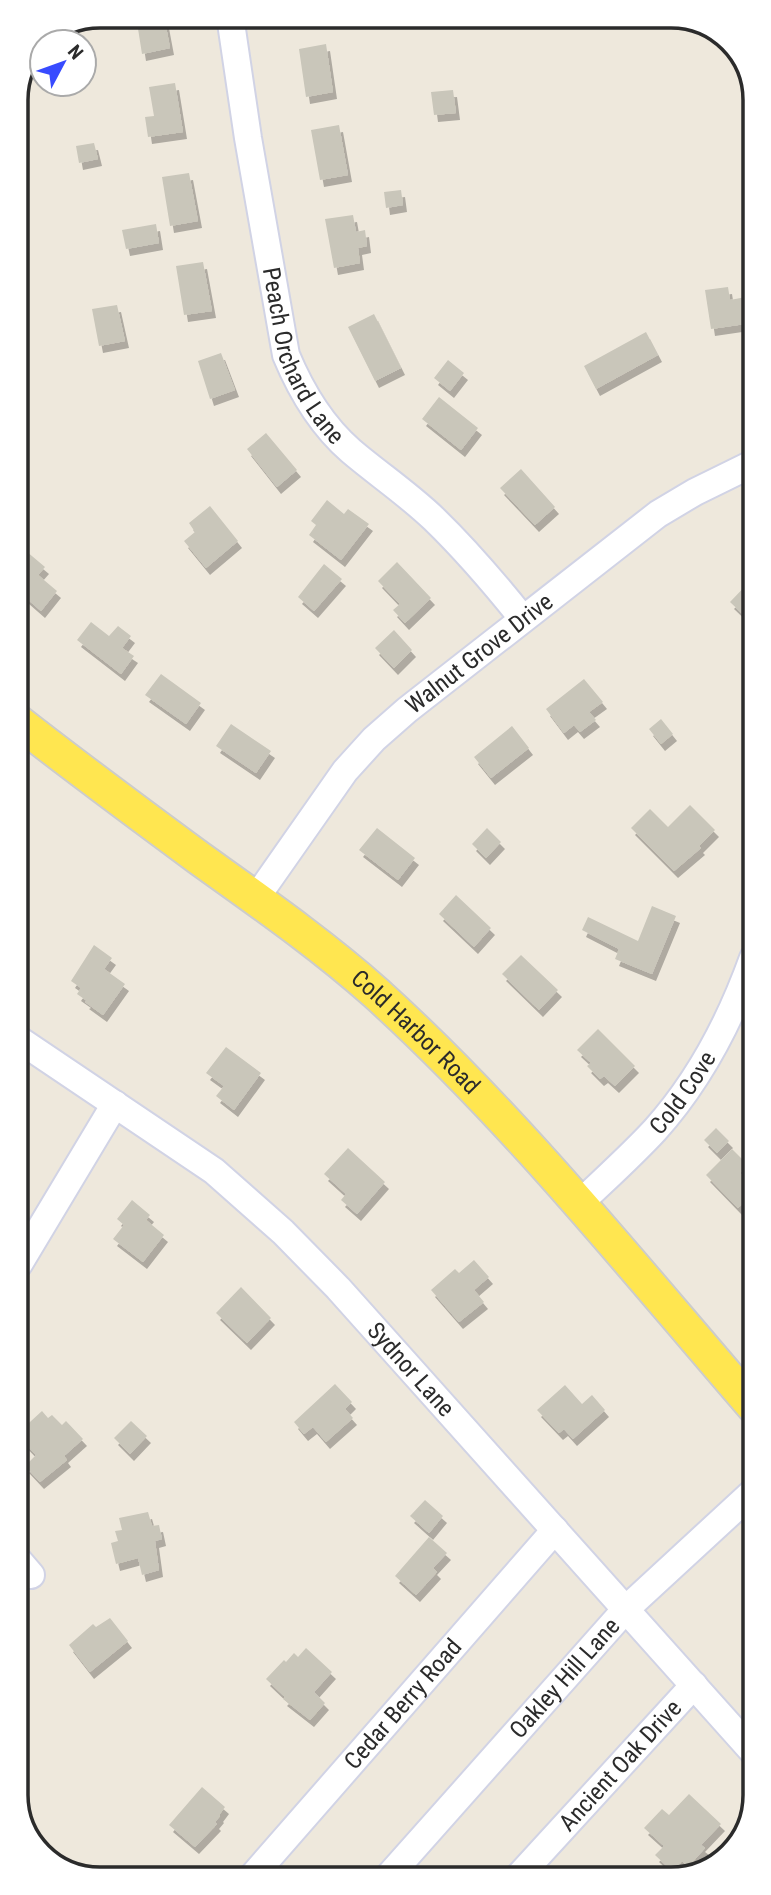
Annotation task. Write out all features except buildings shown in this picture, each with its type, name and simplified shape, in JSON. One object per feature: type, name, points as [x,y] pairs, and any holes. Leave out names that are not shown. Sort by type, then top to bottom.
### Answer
[{"type":"main road","name":"Cold Harbor Road","points":[[28,729],[92,780],[256,898],[376,993],[451,1066],[578,1205],[743,1394]]},
{"type":"street","name":"Peach Orchard Lane","points":[[232,28],[282,333],[293,373],[308,401],[328,428],[351,451],[434,519],[488,575],[523,619]]},
{"type":"street","name":"Walnut Grove Drive","points":[[256,898],[345,771],[374,739],[407,710],[658,514],[743,468]]},
{"type":"street","name":"Cold Cove","points":[[578,1205],[644,1142],[684,1093],[736,1006],[743,986]]},
{"type":"street","name":"Sydnor Lane","points":[[28,1046],[214,1171],[283,1232],[347,1298],[743,1740]]},
{"type":"street","points":[[28,1249],[115,1104]]},
{"type":"street","name":"Oakley Hill Lane","points":[[397,1867],[626,1609],[743,1501]]},
{"type":"street","name":"Cedar Berry Road","points":[[261,1867],[555,1530]]},
{"type":"street","name":"Ancient Oak Drive","points":[[527,1867],[694,1685]]}]
